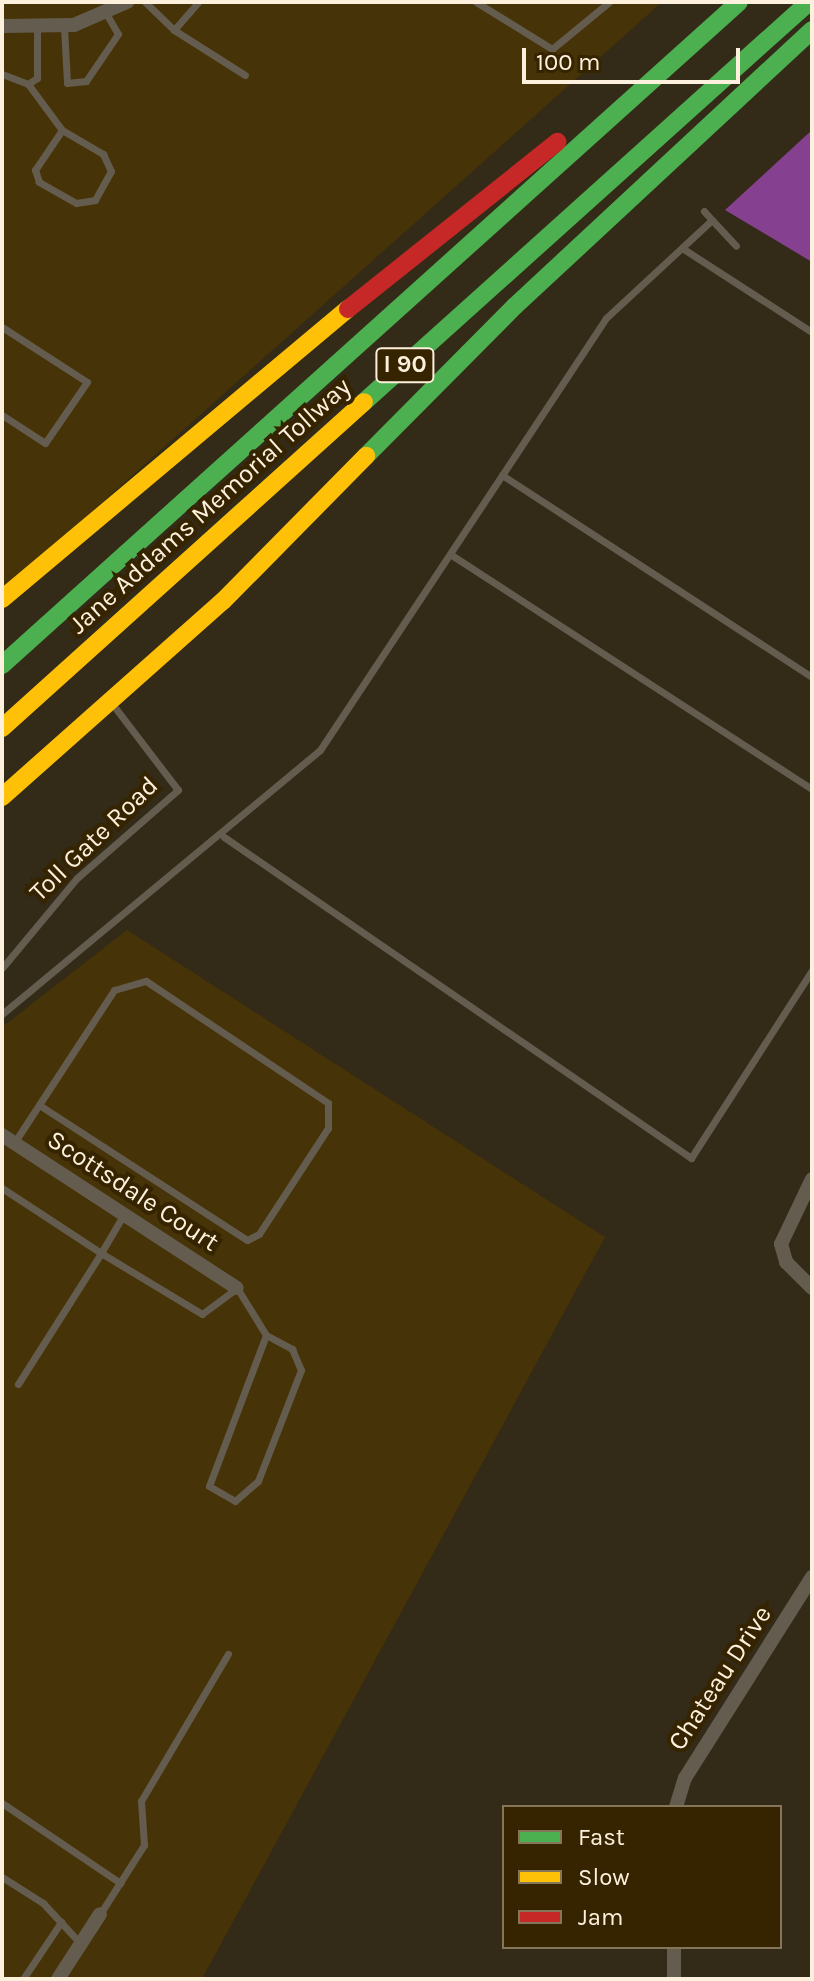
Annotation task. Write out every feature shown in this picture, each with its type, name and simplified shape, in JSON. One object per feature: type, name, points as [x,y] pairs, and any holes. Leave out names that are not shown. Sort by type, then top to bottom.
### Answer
[{"type":"highway","points":[[2,599],[213,416],[728,2]]},
{"type":"highway","name":"Jane Addams Memorial Tollway","points":[[2,665],[739,2]]},
{"type":"highway","name":"Jane Addams Memorial Tollway","points":[[2,728],[809,2]]},
{"type":"highway","points":[[2,797],[223,601],[515,306],[812,30]]},
{"type":"street","points":[[2,26],[37,30],[64,27],[106,13],[127,2]]},
{"type":"street","name":"Scottsdale Court","points":[[8,1139],[237,1288]]},
{"type":"street","points":[[812,1179],[781,1244],[786,1262],[812,1288]]},
{"type":"street","name":"Chateau Drive","points":[[677,1805],[685,1778],[812,1577]]},
{"type":"street","points":[[58,1979],[100,1914]]},
{"type":"street","points":[[674,1949],[674,1979]]},
{"type":"lane","points":[[145,2],[174,30],[245,75]]},
{"type":"lane","points":[[174,30],[198,2]]},
{"type":"lane","points":[[476,2],[552,49],[609,2]]},
{"type":"lane","points":[[64,27],[67,83],[86,81],[118,34],[106,13]]},
{"type":"lane","points":[[28,84],[37,78],[37,30]]},
{"type":"lane","points":[[2,74],[28,84],[62,130],[103,154],[111,171],[95,200],[76,203],[39,182],[35,170],[62,130]]},
{"type":"lane","points":[[704,211],[736,246]]},
{"type":"lane","points":[[2,1014],[224,837],[336,731],[606,318],[712,220]]},
{"type":"lane","points":[[682,248],[812,332]]},
{"type":"lane","points":[[2,327],[87,382],[45,443],[2,415]]},
{"type":"lane","points":[[502,475],[812,677]]},
{"type":"lane","points":[[453,556],[812,789]]},
{"type":"lane","name":"Toll Gate Road","points":[[2,968],[77,878],[178,790],[110,701]]},
{"type":"lane","points":[[224,837],[691,1158],[812,970]]},
{"type":"lane","points":[[8,1139],[39,1105],[114,990],[146,981],[328,1103],[328,1128],[259,1234],[247,1240],[39,1105]]},
{"type":"lane","points":[[2,1188],[202,1314],[237,1288],[266,1335],[292,1349],[301,1370],[258,1481],[235,1501],[209,1486],[266,1335]]},
{"type":"lane","points":[[18,1384],[124,1214]]},
{"type":"lane","points":[[100,1914],[144,1845],[141,1801],[228,1654]]},
{"type":"lane","points":[[2,1803],[120,1883]]},
{"type":"lane","points":[[2,1877],[61,1922],[81,1944]]},
{"type":"lane","points":[[23,1979],[61,1922]]},
{"type":"shaded area","points":[[2,2],[662,2],[2,592]]},
{"type":"shaded area","points":[[812,130],[812,262],[725,210]]},
{"type":"shaded area","points":[[127,930],[605,1237],[202,1979],[2,1979],[2,1027]]},
{"type":"traffic: fast","points":[[2,665],[739,2]]},
{"type":"traffic: fast","points":[[364,402],[809,2]]},
{"type":"traffic: fast","points":[[366,456],[515,306],[812,30]]},
{"type":"traffic: slow","points":[[2,599],[348,309]]},
{"type":"traffic: slow","points":[[2,728],[364,402]]},
{"type":"traffic: slow","points":[[2,797],[223,601],[366,456]]},
{"type":"traffic: jam","points":[[348,309],[557,142]]}]
